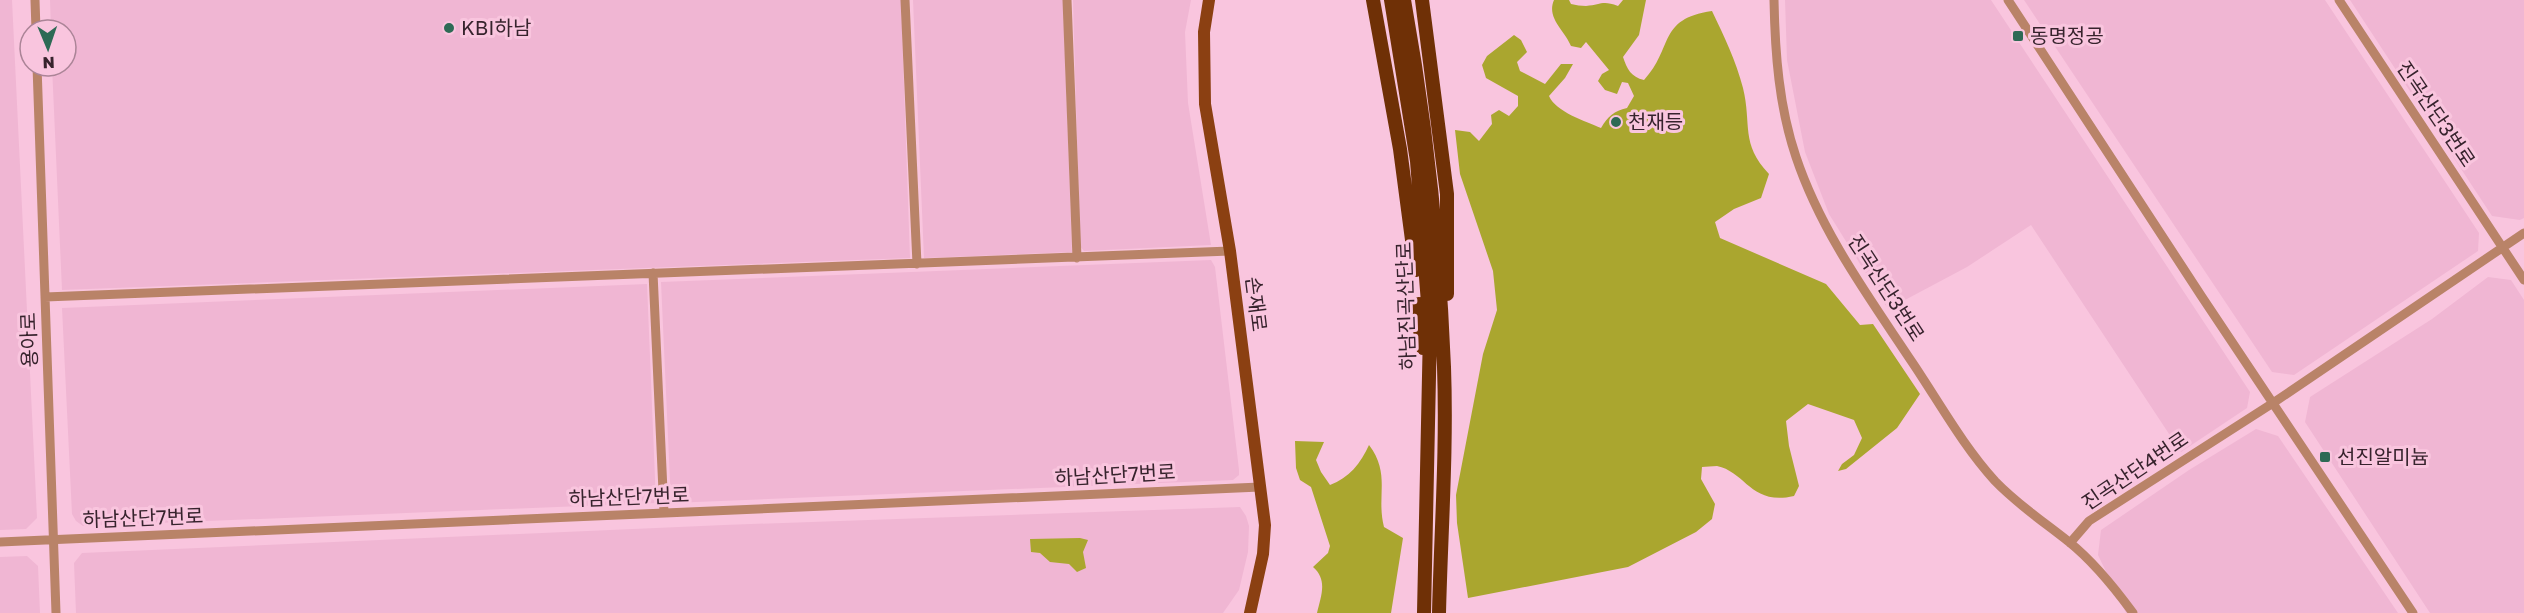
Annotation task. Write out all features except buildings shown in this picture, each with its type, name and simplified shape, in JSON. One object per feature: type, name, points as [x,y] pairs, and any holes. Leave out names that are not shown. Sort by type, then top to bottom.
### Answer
[{"type":"highway","points":[[1373,0],[1408,204],[1415,252],[1420,330],[1428,371]]},
{"type":"highway","name":"하남진곡산단로","points":[[1391,0],[1417,160],[1430,329],[1424,613]]},
{"type":"highway","name":"하남진곡산단로","points":[[1404,0],[1414,54],[1435,231],[1444,368],[1439,613]]},
{"type":"highway","points":[[1422,0],[1447,194],[1447,344],[1444,368]]},
{"type":"main road","name":"손재로","points":[[1209,0],[1204,32],[1205,104],[1230,250],[1265,525],[1263,554],[1250,613]]},
{"type":"street","points":[[35,0],[36,18]]},
{"type":"street","points":[[905,0],[916,264]]},
{"type":"street","points":[[1067,0],[1077,258]]},
{"type":"street","name":"진곡산단3번로","points":[[1774,0],[1776,55],[1787,124],[1796,156],[1827,230],[1983,468],[2021,506],[2070,543]]},
{"type":"street","points":[[2008,0],[2413,613]]},
{"type":"street","name":"진곡산단3번로","points":[[2339,0],[2503,248]]},
{"type":"street","name":"용아로","points":[[37,78],[57,613]]},
{"type":"street","name":"진곡산단4번로","points":[[2070,543],[2090,521],[2273,402],[2524,233]]},
{"type":"street","points":[[2503,248],[2524,280]]},
{"type":"street","points":[[45,297],[1077,258],[1230,250]]},
{"type":"street","points":[[653,273],[664,513]]},
{"type":"street","name":"하남산단7번로","points":[[0,542],[1260,487]]},
{"type":"street","points":[[2070,543],[2103,575],[2133,613]]},
{"type":"shaded area","points":[[0,0],[12,0],[37,518],[26,529],[0,530]]},
{"type":"shaded area","points":[[50,0],[901,0],[910,258],[62,290],[53,78],[78,78],[78,18],[51,18]]},
{"type":"shaded area","points":[[913,0],[1063,0],[1072,252],[924,258]]},
{"type":"shaded area","points":[[1073,0],[1191,0],[1185,32],[1188,103],[1211,245],[1084,251],[1080,246]]},
{"type":"shaded area","points":[[1554,0],[1569,0],[1571,4],[1582,6],[1605,3],[1618,6],[1623,0],[1646,0],[1639,35],[1623,57],[1630,72],[1644,80],[1660,57],[1674,28],[1695,15],[1712,11],[1743,88],[1750,143],[1760,163],[1769,174],[1761,198],[1734,209],[1715,222],[1720,238],[1826,284],[1860,325],[1873,324],[1920,394],[1897,428],[1846,469],[1838,471],[1842,464],[1854,455],[1862,438],[1854,420],[1808,404],[1786,421],[1789,446],[1799,486],[1794,496],[1780,498],[1768,496],[1750,487],[1727,469],[1717,466],[1702,467],[1701,479],[1715,504],[1712,519],[1696,532],[1628,567],[1468,598],[1457,523],[1456,495],[1483,354],[1497,310],[1493,271],[1460,174],[1455,130],[1470,132],[1479,141],[1492,124],[1491,115],[1499,110],[1509,116],[1518,106],[1518,96],[1486,78],[1482,65],[1487,56],[1514,35],[1521,40],[1527,52],[1517,62],[1520,71],[1545,84],[1561,64],[1573,64],[1565,78],[1549,96],[1558,107],[1572,115],[1601,128],[1612,115],[1627,108],[1634,96],[1628,83],[1622,82],[1617,94],[1605,90],[1598,81],[1602,74],[1609,70],[1586,42],[1581,48],[1571,46],[1554,19],[1552,7]]},
{"type":"shaded area","points":[[1785,0],[1991,0],[2250,392],[2247,408],[2181,452],[2031,225],[1967,267],[1888,309],[1829,214],[1805,152],[1787,60]]},
{"type":"shaded area","points":[[2024,0],[2325,0],[2479,233],[2478,251],[2294,375],[2272,372]]},
{"type":"shaded area","points":[[2350,0],[2524,0],[2524,218],[2520,220],[2492,216]]},
{"type":"shaded area","points":[[1211,260],[1215,267],[1239,470],[1239,475],[1233,480],[671,503],[661,282]]},
{"type":"shaded area","points":[[2488,277],[2511,280],[2524,300],[2524,613],[2430,613],[2305,422],[2310,397],[2432,319]]},
{"type":"shaded area","points":[[647,284],[656,503],[83,526],[72,514],[62,308]]},
{"type":"shaded area","points":[[2256,429],[2278,436],[2398,613],[2126,613],[2098,555],[2101,530],[2189,470]]},
{"type":"shaded area","points":[[1295,441],[1324,442],[1316,460],[1330,485],[1354,469],[1369,445],[1376,456],[1380,466],[1384,527],[1403,538],[1391,613],[1317,613],[1322,583],[1321,577],[1313,567],[1328,553],[1330,546],[1311,487],[1300,480],[1296,468]]},
{"type":"shaded area","points":[[1240,507],[1249,526],[1248,552],[1239,590],[1223,613],[76,613],[74,563],[82,553],[724,525]]},
{"type":"shaded area","points":[[1080,538],[1088,540],[1083,552],[1086,568],[1077,572],[1069,564],[1050,562],[1040,553],[1031,552],[1030,539]]},
{"type":"shaded area","points":[[27,556],[38,566],[40,613],[0,613],[0,557]]},
{"type":"place","name":"KBI하남","points":[[449,28]]},
{"type":"place","name":"동명정공","points":[[2018,36]]},
{"type":"place","name":"천재등","points":[[1616,122]]},
{"type":"place","name":"선진알미늄","points":[[2325,457]]}]
